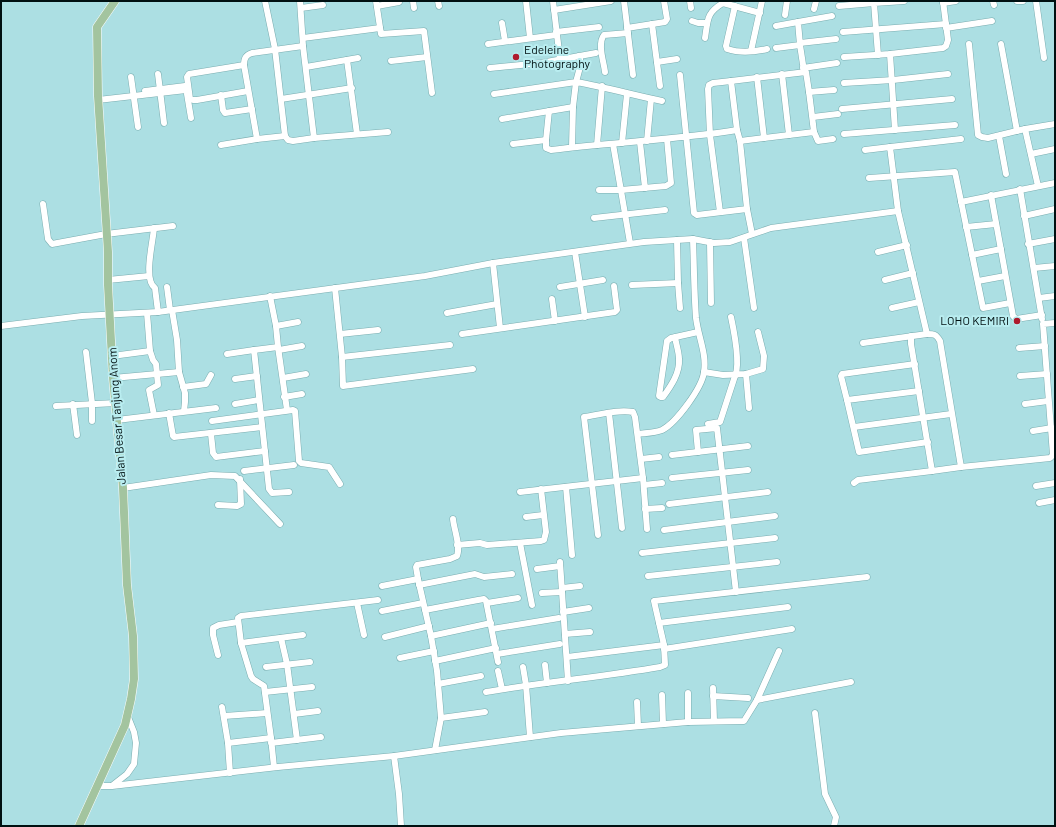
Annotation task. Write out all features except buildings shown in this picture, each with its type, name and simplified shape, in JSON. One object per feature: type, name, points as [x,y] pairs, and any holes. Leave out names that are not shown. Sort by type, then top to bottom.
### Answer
[{"type":"main road","name":"Jalan Besar Tanjung Anom","points":[[79,826],[125,725],[128,717],[133,684],[133,636],[127,585],[123,488],[113,378],[98,98],[97,27],[115,1]]},
{"type":"street","points":[[265,1],[275,49],[285,136],[288,140],[293,141],[388,132]]},
{"type":"street","points":[[300,1],[303,46],[314,138]]},
{"type":"street","points":[[413,1],[414,8]]},
{"type":"street","points":[[526,1],[530,38]]},
{"type":"street","points":[[553,1],[560,60]]},
{"type":"street","points":[[554,10],[611,1]]},
{"type":"street","points":[[624,1],[633,75]]},
{"type":"street","points":[[605,72],[601,44],[604,35],[666,21],[664,1]]},
{"type":"street","points":[[751,51],[762,1]]},
{"type":"street","points":[[784,15],[787,1]]},
{"type":"street","points":[[814,9],[816,1]]},
{"type":"street","points":[[839,6],[904,1]]},
{"type":"street","points":[[844,57],[943,48],[946,46],[948,40],[943,2],[956,1]]},
{"type":"street","points":[[1017,1],[1022,1]]},
{"type":"street","points":[[1036,1],[1044,58]]},
{"type":"street","points":[[399,2],[377,3],[380,32],[383,34],[424,31],[432,93]]},
{"type":"street","points":[[705,38],[707,23],[712,9],[723,3],[760,12]]},
{"type":"street","points":[[874,4],[878,55]]},
{"type":"street","points":[[300,8],[323,5]]},
{"type":"street","points":[[735,6],[726,46],[727,48],[733,51],[767,49]]},
{"type":"street","points":[[776,26],[832,16]]},
{"type":"street","points":[[692,21],[707,23]]},
{"type":"street","points":[[843,32],[946,26],[992,21]]},
{"type":"street","points":[[798,22],[804,69],[807,73],[810,92],[814,132],[818,141],[833,139]]},
{"type":"street","points":[[502,23],[504,41]]},
{"type":"street","points":[[652,24],[660,86]]},
{"type":"street","points":[[488,44],[599,27]]},
{"type":"street","points":[[303,38],[380,28]]},
{"type":"street","points":[[776,48],[836,39]]},
{"type":"street","points":[[969,44],[978,135],[985,138],[999,136],[1017,130],[1055,124]]},
{"type":"street","points":[[1001,44],[1017,130]]},
{"type":"street","points":[[257,139],[248,91],[244,58],[248,54],[303,46]]},
{"type":"street","points":[[490,68],[560,60],[596,53]]},
{"type":"street","points":[[890,54],[893,80],[895,130]]},
{"type":"street","points":[[572,147],[573,107],[576,82],[580,67],[580,58],[578,56]]},
{"type":"street","points":[[391,61],[427,57]]},
{"type":"street","points":[[306,67],[358,58]]},
{"type":"street","points":[[657,62],[678,59]]},
{"type":"street","points":[[347,60],[352,88],[356,134]]},
{"type":"street","points":[[720,212],[710,135],[709,86],[713,84],[782,74],[837,63]]},
{"type":"street","points":[[244,65],[189,74],[187,77],[190,99],[192,100],[248,91]]},
{"type":"street","points":[[158,74],[164,123]]},
{"type":"street","points":[[782,74],[789,135]]},
{"type":"street","points":[[844,83],[893,80],[948,74]]},
{"type":"street","points":[[680,75],[694,213],[697,215],[747,209]]},
{"type":"street","points":[[131,77],[138,128]]},
{"type":"street","points":[[184,77],[191,118]]},
{"type":"street","points":[[756,77],[764,138]]},
{"type":"street","points":[[731,81],[740,141],[747,209],[752,234]]},
{"type":"street","points":[[494,94],[576,82],[602,86],[627,94],[662,101]]},
{"type":"street","points":[[597,145],[602,86]]},
{"type":"street","points":[[98,98],[186,88]]},
{"type":"street","points":[[281,99],[352,88]]},
{"type":"street","points":[[810,92],[834,90]]},
{"type":"street","points":[[622,143],[627,94]]},
{"type":"street","points":[[221,95],[223,110],[226,113],[252,109]]},
{"type":"street","points":[[647,141],[651,99]]},
{"type":"street","points":[[813,117],[894,105],[952,100]]},
{"type":"street","points":[[502,118],[573,107]]},
{"type":"street","points":[[549,111],[546,148],[551,150],[667,140],[738,130]]},
{"type":"street","points":[[844,134],[955,125]]},
{"type":"street","points":[[1025,129],[1038,186]]},
{"type":"street","points":[[740,141],[814,132]]},
{"type":"street","points":[[221,144],[285,136]]},
{"type":"street","points":[[999,136],[1006,174]]},
{"type":"street","points":[[865,150],[960,139]]},
{"type":"street","points":[[513,144],[546,140]]},
{"type":"street","points":[[599,190],[620,190],[666,186],[670,183],[667,140]]},
{"type":"street","points":[[640,142],[645,188]]},
{"type":"street","points":[[613,144],[630,243]]},
{"type":"street","points":[[890,147],[898,211],[927,334]]},
{"type":"street","points":[[1031,154],[1055,150]]},
{"type":"street","points":[[869,178],[894,175],[955,172],[983,308],[1010,303]]},
{"type":"street","points":[[961,202],[1055,183]]},
{"type":"street","points":[[854,482],[858,480],[960,467],[1052,457],[1052,428],[1048,401],[1042,315],[1034,268],[1028,244],[1020,189]]},
{"type":"street","points":[[991,195],[1012,314],[1016,319],[1042,315]]},
{"type":"street","points":[[43,204],[48,240],[52,244],[106,234],[173,226]]},
{"type":"street","points":[[1024,216],[1055,209]]},
{"type":"street","points":[[594,218],[665,210]]},
{"type":"street","points":[[1,326],[82,316],[158,312],[425,276],[493,263],[630,243],[693,239],[710,242],[730,242],[781,226],[898,211]]},
{"type":"street","points":[[966,228],[996,224]]},
{"type":"street","points":[[154,228],[149,276],[151,285],[155,288],[158,312]]},
{"type":"street","points":[[744,238],[754,308]]},
{"type":"street","points":[[638,434],[661,431],[682,412],[699,388],[704,372],[703,351],[698,332],[694,295],[693,239]]},
{"type":"street","points":[[1028,244],[1055,239]]},
{"type":"street","points":[[677,240],[680,308]]},
{"type":"street","points":[[710,242],[711,303]]},
{"type":"street","points":[[878,252],[907,245]]},
{"type":"street","points":[[972,255],[1001,250]]},
{"type":"street","points":[[575,252],[585,317]]},
{"type":"street","points":[[493,263],[500,328]]},
{"type":"street","points":[[1034,268],[1055,266]]},
{"type":"street","points":[[885,280],[913,273]]},
{"type":"street","points":[[108,280],[149,276]]},
{"type":"street","points":[[978,282],[1005,276]]},
{"type":"street","points":[[560,287],[603,280]]},
{"type":"street","points":[[632,285],[678,283]]},
{"type":"street","points":[[462,334],[615,312],[617,310],[614,286]]},
{"type":"street","points":[[167,287],[177,340],[176,350],[185,402],[184,411]]},
{"type":"street","points":[[335,288],[342,357],[343,386],[473,369]]},
{"type":"street","points":[[270,296],[276,326],[284,397],[287,410]]},
{"type":"street","points":[[1039,298],[1055,296]]},
{"type":"street","points":[[552,298],[555,321]]},
{"type":"street","points":[[892,308],[920,302]]},
{"type":"street","points":[[447,313],[497,304]]},
{"type":"street","points":[[147,312],[150,351],[156,364],[158,386],[149,390],[154,416]]},
{"type":"street","points":[[708,424],[720,422],[737,374],[736,342],[731,317]]},
{"type":"street","points":[[276,326],[298,322]]},
{"type":"street","points":[[1043,324],[1055,323]]},
{"type":"street","points":[[340,334],[378,330]]},
{"type":"street","points":[[675,337],[680,360],[672,386],[664,397],[661,397],[659,396],[666,341],[669,338],[698,332]]},
{"type":"street","points":[[704,372],[723,375],[746,374],[763,369],[764,356],[758,332]]},
{"type":"street","points":[[863,342],[927,334],[937,335],[940,341],[960,467]]},
{"type":"street","points":[[912,336],[911,344],[932,471]]},
{"type":"street","points":[[342,357],[450,345]]},
{"type":"street","points":[[227,354],[302,346]]},
{"type":"street","points":[[1019,348],[1045,346]]},
{"type":"street","points":[[254,350],[270,491],[275,493],[290,492]]},
{"type":"street","points":[[112,356],[150,351]]},
{"type":"street","points":[[86,352],[92,403],[92,421]]},
{"type":"street","points":[[915,364],[842,374],[841,376],[854,427],[858,450],[860,452],[928,442]]},
{"type":"street","points":[[113,378],[179,372]]},
{"type":"street","points":[[283,378],[306,374]]},
{"type":"street","points":[[746,374],[749,408]]},
{"type":"street","points":[[1020,376],[1047,374]]},
{"type":"street","points":[[183,388],[204,385],[211,375]]},
{"type":"street","points":[[235,379],[257,376]]},
{"type":"street","points":[[847,400],[919,391]]},
{"type":"street","points":[[284,397],[302,394]]},
{"type":"street","points":[[235,404],[259,400]]},
{"type":"street","points":[[1025,404],[1048,401]]},
{"type":"street","points":[[56,406],[116,402]]},
{"type":"street","points":[[73,404],[77,435]]},
{"type":"street","points":[[117,420],[216,408]]},
{"type":"street","points":[[212,421],[261,413],[293,410],[295,411],[299,461],[301,463],[329,467],[340,484]]},
{"type":"street","points":[[598,535],[584,418],[609,413],[633,412],[636,417],[647,529]]},
{"type":"street","points":[[169,413],[174,437],[262,428]]},
{"type":"street","points":[[609,413],[618,480],[622,528]]},
{"type":"street","points":[[854,427],[923,416],[951,414]]},
{"type":"street","points":[[698,452],[696,430],[718,428],[736,592]]},
{"type":"street","points":[[1033,431],[1052,428]]},
{"type":"street","points":[[211,434],[213,453],[216,457],[265,451]]},
{"type":"street","points":[[672,455],[748,446]]},
{"type":"street","points":[[641,459],[659,457]]},
{"type":"street","points":[[244,471],[294,465]]},
{"type":"street","points":[[672,478],[748,470]]},
{"type":"street","points":[[123,488],[211,475],[232,475],[240,479],[280,524]]},
{"type":"street","points":[[218,505],[238,506],[241,504],[240,479]]},
{"type":"street","points":[[520,492],[618,480],[662,483]]},
{"type":"street","points":[[1036,486],[1055,483]]},
{"type":"street","points":[[566,486],[572,556]]},
{"type":"street","points":[[457,545],[480,543],[488,545],[544,540],[546,532],[541,489]]},
{"type":"street","points":[[669,504],[768,492]]},
{"type":"street","points":[[1039,502],[1055,500]]},
{"type":"street","points":[[645,509],[662,508]]},
{"type":"street","points":[[526,517],[544,515]]},
{"type":"street","points":[[664,530],[775,516]]},
{"type":"street","points":[[435,750],[441,718],[438,684],[434,652],[423,603],[417,565],[454,558],[458,553],[452,520]]},
{"type":"street","points":[[642,553],[775,538]]},
{"type":"street","points":[[520,543],[532,605]]},
{"type":"street","points":[[648,576],[777,562]]},
{"type":"street","points":[[537,569],[560,564],[568,681]]},
{"type":"street","points":[[382,586],[475,574],[484,577],[512,574]]},
{"type":"street","points":[[486,692],[526,685],[610,676],[660,667],[665,664],[664,647],[654,601],[867,577]]},
{"type":"street","points":[[542,593],[580,586]]},
{"type":"street","points":[[425,610],[478,600],[484,600],[487,603],[518,598]]},
{"type":"street","points":[[274,767],[263,684],[253,679],[251,676],[241,643],[238,618],[241,616],[378,600]]},
{"type":"street","points":[[357,603],[364,636]]},
{"type":"street","points":[[382,612],[423,603]]},
{"type":"street","points":[[487,603],[498,662]]},
{"type":"street","points":[[659,623],[788,607]]},
{"type":"street","points":[[563,612],[589,608]]},
{"type":"street","points":[[431,636],[491,626],[559,618]]},
{"type":"street","points":[[218,656],[212,635],[213,628],[219,625],[238,622]]},
{"type":"street","points":[[385,637],[429,626]]},
{"type":"street","points":[[567,657],[664,647],[792,629]]},
{"type":"street","points":[[565,634],[590,632]]},
{"type":"street","points":[[241,643],[303,635]]},
{"type":"street","points":[[281,638],[287,664],[297,740]]},
{"type":"street","points":[[435,661],[497,651],[560,644]]},
{"type":"street","points":[[98,786],[112,786],[274,767],[394,756],[530,737],[638,726],[688,722],[744,721],[757,700],[778,650]]},
{"type":"street","points":[[400,658],[434,652]]},
{"type":"street","points":[[266,667],[310,662]]},
{"type":"street","points":[[545,665],[547,683]]},
{"type":"street","points":[[523,667],[530,737]]},
{"type":"street","points":[[498,671],[502,690]]},
{"type":"street","points":[[438,684],[481,676]]},
{"type":"street","points":[[757,700],[851,682]]},
{"type":"street","points":[[264,692],[312,687]]},
{"type":"street","points":[[713,688],[714,721]]},
{"type":"street","points":[[688,693],[688,722]]},
{"type":"street","points":[[662,695],[663,724]]},
{"type":"street","points":[[713,696],[748,698]]},
{"type":"street","points":[[637,702],[638,726]]},
{"type":"street","points":[[222,707],[228,742],[230,773]]},
{"type":"street","points":[[294,714],[318,711]]},
{"type":"street","points":[[441,718],[485,712]]},
{"type":"street","points":[[224,716],[267,713]]},
{"type":"street","points":[[815,713],[824,794],[836,817],[834,826]]},
{"type":"street","points":[[112,786],[128,774],[134,764],[136,743],[134,732],[128,717]]},
{"type":"street","points":[[228,742],[297,740],[321,737]]},
{"type":"street","points":[[394,756],[401,826]]},
{"type":"place","name":"Edeleine Photography","points":[[516,57]]},
{"type":"place","name":"LOHO KEMIRI","points":[[1017,321]]}]
